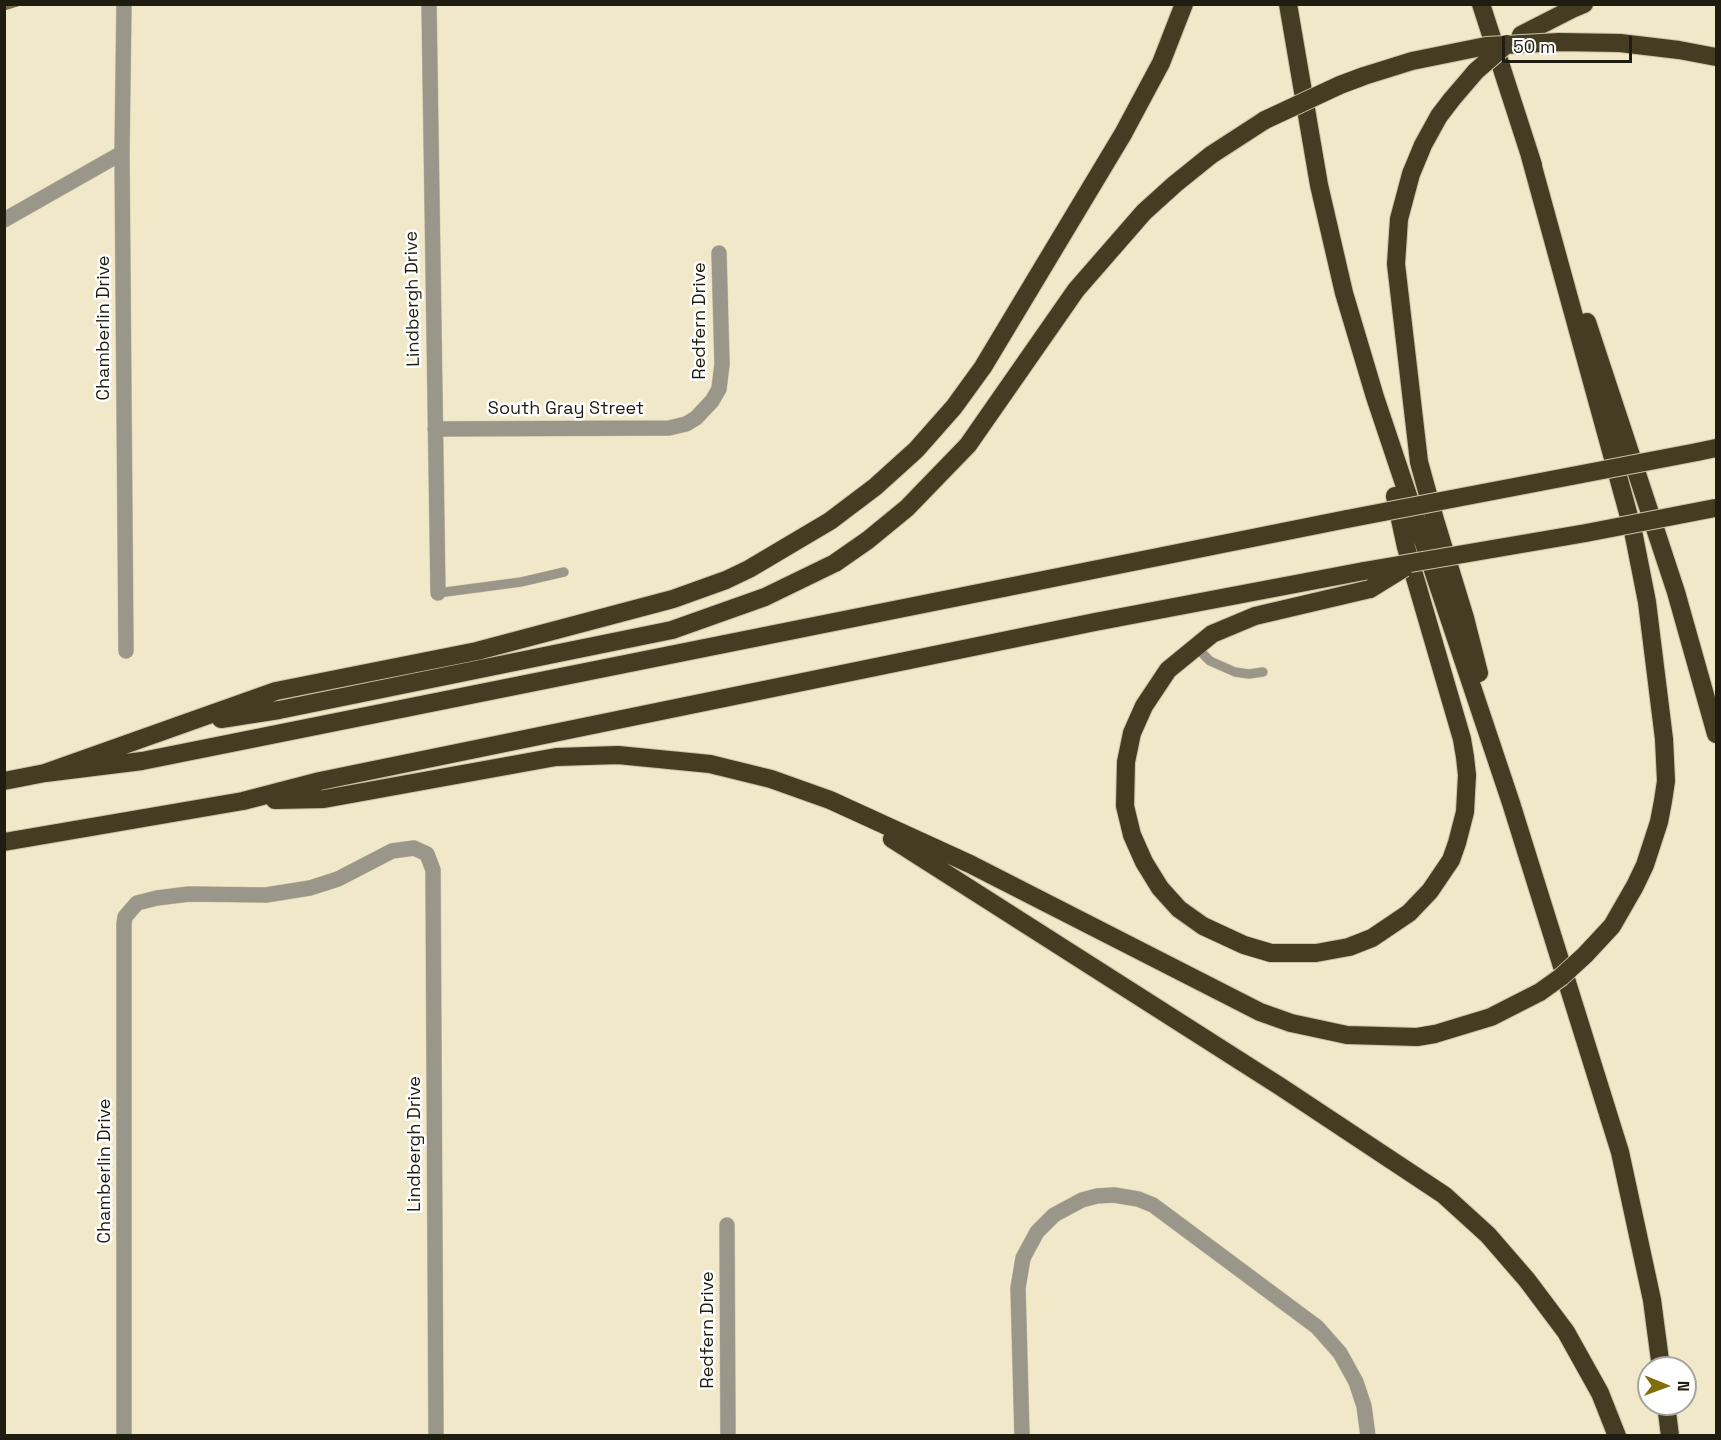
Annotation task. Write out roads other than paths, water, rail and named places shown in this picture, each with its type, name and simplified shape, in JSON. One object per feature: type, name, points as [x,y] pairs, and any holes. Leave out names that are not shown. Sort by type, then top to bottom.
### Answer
[{"type":"highway","points":[[45,773],[276,691],[477,651],[673,599],[726,580],[748,569],[803,538],[854,504],[896,470],[931,434],[983,367],[1133,116],[1161,63],[1184,4]]},
{"type":"highway","points":[[1288,4],[1317,174],[1344,292],[1375,397],[1511,803],[1620,1152],[1652,1300],[1659,1356]]},
{"type":"highway","points":[[1481,4],[1676,592],[1716,734]]},
{"type":"highway","points":[[1511,803],[1465,618],[1419,462],[1396,264],[1399,219],[1411,174],[1423,145],[1439,116],[1476,71],[1498,51],[1521,35],[1584,4]]},
{"type":"highway","points":[[178,725],[279,710],[672,630],[765,597],[835,562],[868,540],[907,508],[968,446],[1076,290],[1144,212],[1211,155],[1265,120],[1340,85],[1412,61],[1486,46],[1559,42],[1620,43],[1716,57]]},
{"type":"highway","points":[[243,801],[324,799],[556,757],[618,755],[680,760],[731,768],[771,779],[830,800],[970,864],[1260,1012],[1291,1023],[1347,1035],[1426,1036],[1476,1023],[1504,1012],[1561,977],[1612,926],[1645,865],[1659,822],[1666,781],[1664,739],[1647,602],[1633,531],[1530,156]]},
{"type":"highway","points":[[1375,397],[1406,547],[1462,739],[1467,775],[1465,812],[1451,860],[1430,891],[1398,922],[1372,938],[1331,951],[1301,954],[1271,953],[1244,945],[1203,926],[1179,909],[1160,888],[1141,856],[1127,820],[1126,762],[1132,733],[1144,706],[1168,669],[1212,634],[1240,621],[1370,589],[1415,562]]},
{"type":"highway","points":[[4,781],[45,773],[142,761],[1347,519],[1716,448]]},
{"type":"highway","points":[[4,842],[243,801],[320,781],[1095,622],[1716,508]]},
{"type":"highway","points":[[830,800],[1281,1087],[1444,1195],[1496,1244],[1527,1280],[1566,1332],[1600,1393],[1617,1436]]},
{"type":"highway","points":[[1668,1416],[1670,1436]]},
{"type":"street","name":"Chamberlin Drive","points":[[124,4],[122,153],[126,651]]},
{"type":"street","name":"Lindbergh Drive","points":[[429,4],[438,593]]},
{"type":"street","points":[[4,220],[122,153]]},
{"type":"street","name":"Redfern Drive","points":[[696,418],[712,401],[719,389],[722,364],[719,253]]},
{"type":"street","name":"South Gray Street","points":[[435,429],[669,428],[686,424],[696,418]]},
{"type":"street","name":"Lindbergh Drive","points":[[131,909],[140,902],[169,896],[209,894],[257,896],[296,891],[338,879],[392,851],[414,848],[427,854],[433,870],[436,1436]]},
{"type":"street","name":"Chamberlin Drive","points":[[124,1436],[124,924],[131,909]]},
{"type":"street","points":[[1022,1436],[1018,1287],[1023,1258],[1037,1232],[1067,1206],[1089,1197],[1122,1196],[1153,1205],[1305,1317],[1330,1340],[1356,1382],[1364,1406],[1368,1430],[1354,1436]]},
{"type":"street","name":"Redfern Drive","points":[[727,1225],[728,1436]]},
{"type":"lane","points":[[438,593],[521,582],[564,572]]},
{"type":"lane","points":[[1195,646],[1210,661],[1235,672],[1249,674],[1263,672]]},
{"type":"waterway","points":[[4,8],[17,4]]}]
